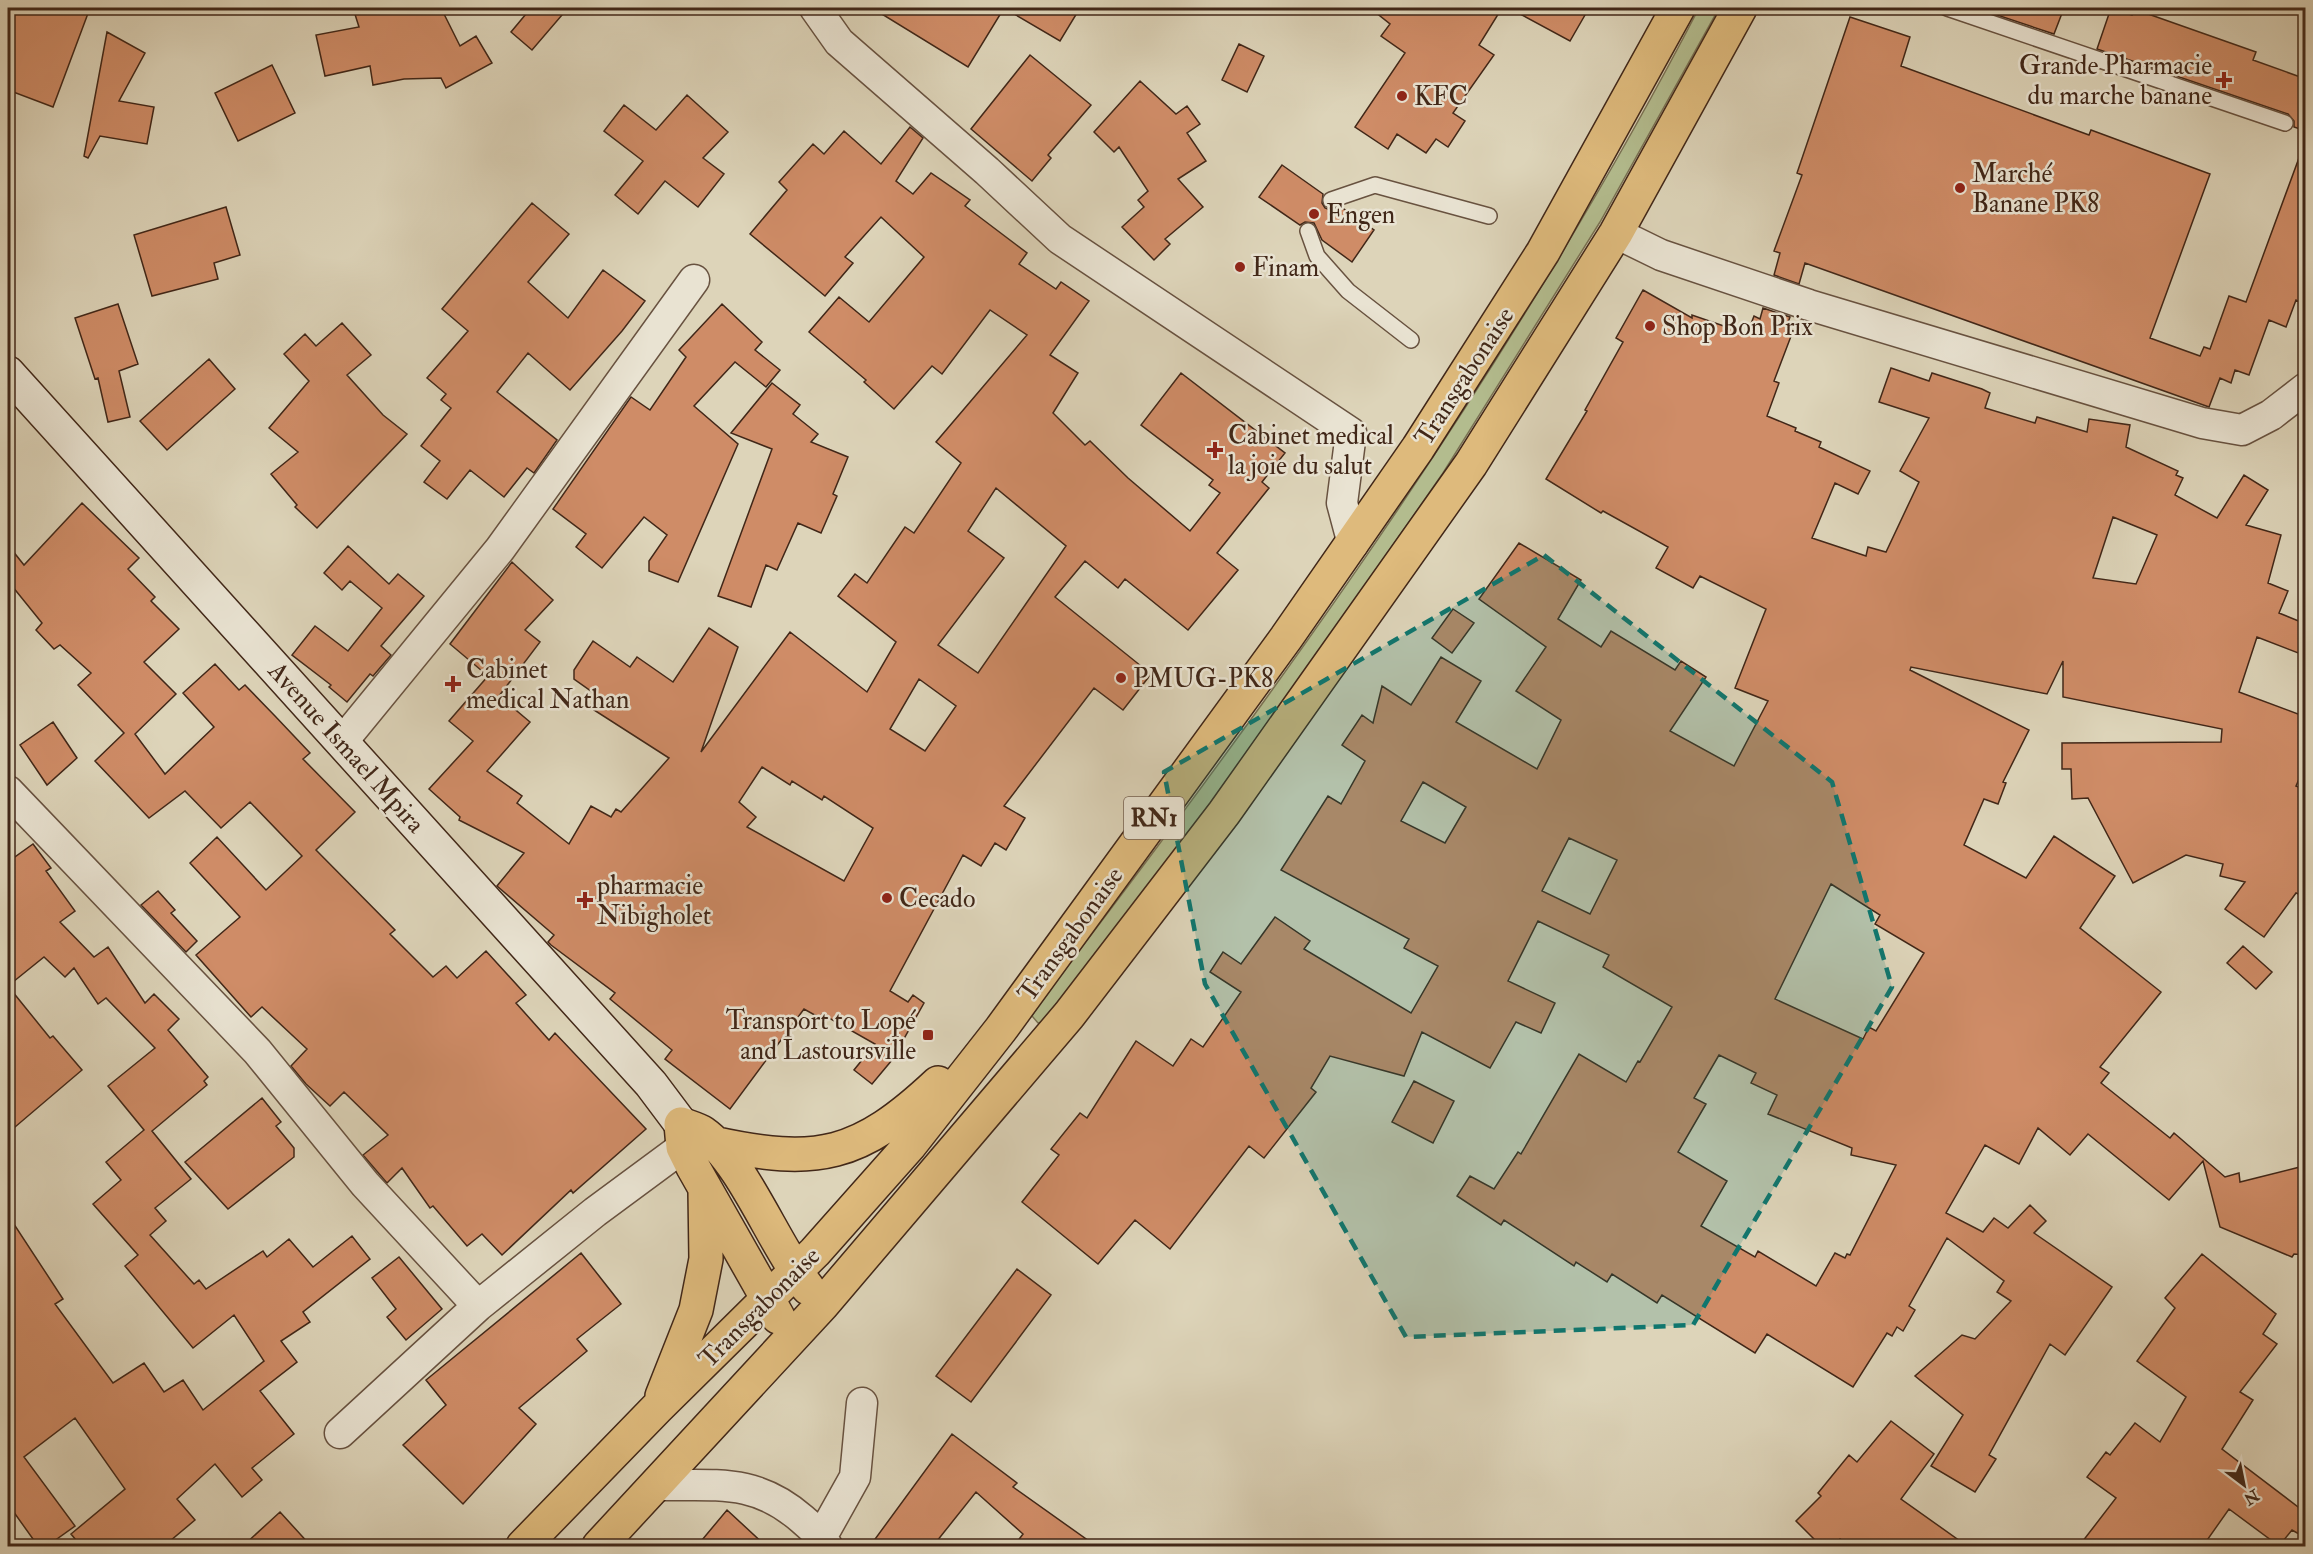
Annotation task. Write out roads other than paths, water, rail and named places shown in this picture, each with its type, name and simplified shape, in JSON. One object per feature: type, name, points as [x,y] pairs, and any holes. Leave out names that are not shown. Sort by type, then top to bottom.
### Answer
[{"type":"highway","name":"Transgabonaise","points":[[523,1546],[657,1408],[795,1272],[910,1145],[1001,1029],[1353,544],[1418,448],[1543,252],[1678,8]]},
{"type":"highway","name":"Transgabonaise","points":[[599,1546],[658,1485],[822,1305],[1069,1015],[1224,813],[1471,464],[1616,233],[1740,8]]},
{"type":"highway","points":[[692,1138],[798,1155],[850,1146],[900,1119],[1001,1029]]},
{"type":"highway","points":[[692,1138],[736,1172],[795,1272],[822,1305]]},
{"type":"highway","points":[[657,1408],[696,1310],[706,1259],[705,1189],[692,1138]]},
{"type":"highway","points":[[705,1189],[790,1339]]},
{"type":"main road","name":"Avenue Ismael Mpira","points":[[8,373],[651,1084],[692,1138]]},
{"type":"street","points":[[814,8],[839,42],[987,171],[1060,239],[1351,433],[1342,503],[1353,544]]},
{"type":"street","points":[[1616,233],[1661,255],[1809,305],[2202,423],[2242,430],[2271,414],[2306,388]]},
{"type":"street","points":[[342,742],[500,549],[694,280]]},
{"type":"street","points":[[8,791],[257,1051],[365,1184],[478,1306]]},
{"type":"street","points":[[340,1433],[478,1306],[692,1138]]},
{"type":"street","points":[[658,1485],[743,1487],[784,1503],[824,1541],[855,1477],[862,1403]]},
{"type":"lane","points":[[1947,8],[2285,123]]},
{"type":"lane","points":[[1331,200],[1375,185],[1488,216]]},
{"type":"lane","points":[[1308,231],[1317,256],[1348,291],[1411,340]]},
{"type":"place","name":"Grande Pharmacie du marche banane","points":[[2224,80]]},
{"type":"place","name":"KFC","points":[[1402,96]]},
{"type":"place","name":"Marché Banane PK8","points":[[1960,188]]},
{"type":"place","name":"Engen","points":[[1314,214]]},
{"type":"place","name":"Finam","points":[[1240,267]]},
{"type":"place","name":"Shop Bon Prix","points":[[1650,326]]},
{"type":"place","name":"Cabinet medical la joie du salut","points":[[1215,450]]},
{"type":"place","name":"PMUG-PK8","points":[[1121,678]]},
{"type":"place","name":"Cabinet medical Nathan","points":[[453,684]]},
{"type":"place","name":"Cecado","points":[[887,898]]},
{"type":"place","name":"pharmacie Nibigholet","points":[[585,900]]},
{"type":"place","name":"Transport to Lopé and Lastoursville","points":[[928,1035]]}]
